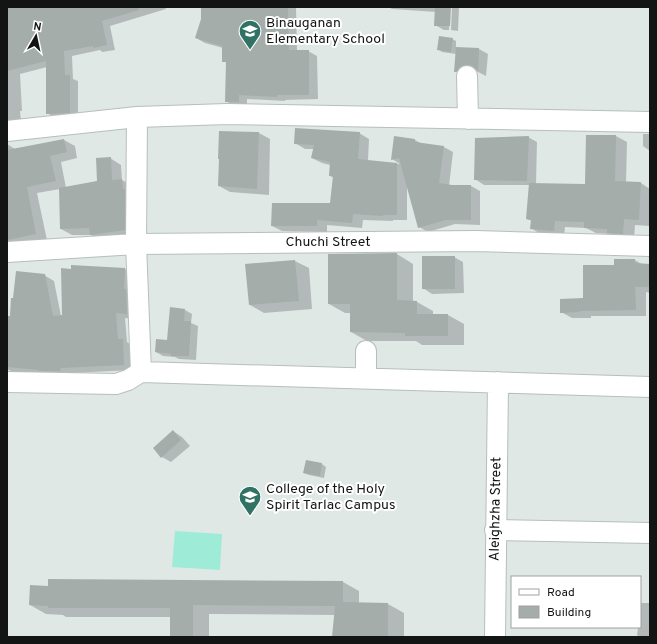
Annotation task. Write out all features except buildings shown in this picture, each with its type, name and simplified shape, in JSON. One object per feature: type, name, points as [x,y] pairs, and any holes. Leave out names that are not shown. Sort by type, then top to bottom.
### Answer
[{"type":"street","points":[[467,76],[468,119]]},
{"type":"street","points":[[7,131],[137,117],[227,114],[650,122]]},
{"type":"street","points":[[137,117],[136,244],[141,372]]},
{"type":"street","name":"Chuchi Street","points":[[7,252],[136,244],[476,241],[650,246]]},
{"type":"street","points":[[366,351],[366,378]]},
{"type":"street","points":[[7,382],[116,384],[128,380],[141,372],[650,387]]},
{"type":"street","name":"Aleighzha Street","points":[[495,637],[498,382]]},
{"type":"street","points":[[496,530],[650,533]]},
{"type":"green space","points":[[175,531],[222,534],[220,570],[172,567]]},
{"type":"place","name":"Binauganan Elementary School","points":[[250,50]]},
{"type":"place","name":"College of the Holy Spirit Tarlac Campus","points":[[250,516]]}]
